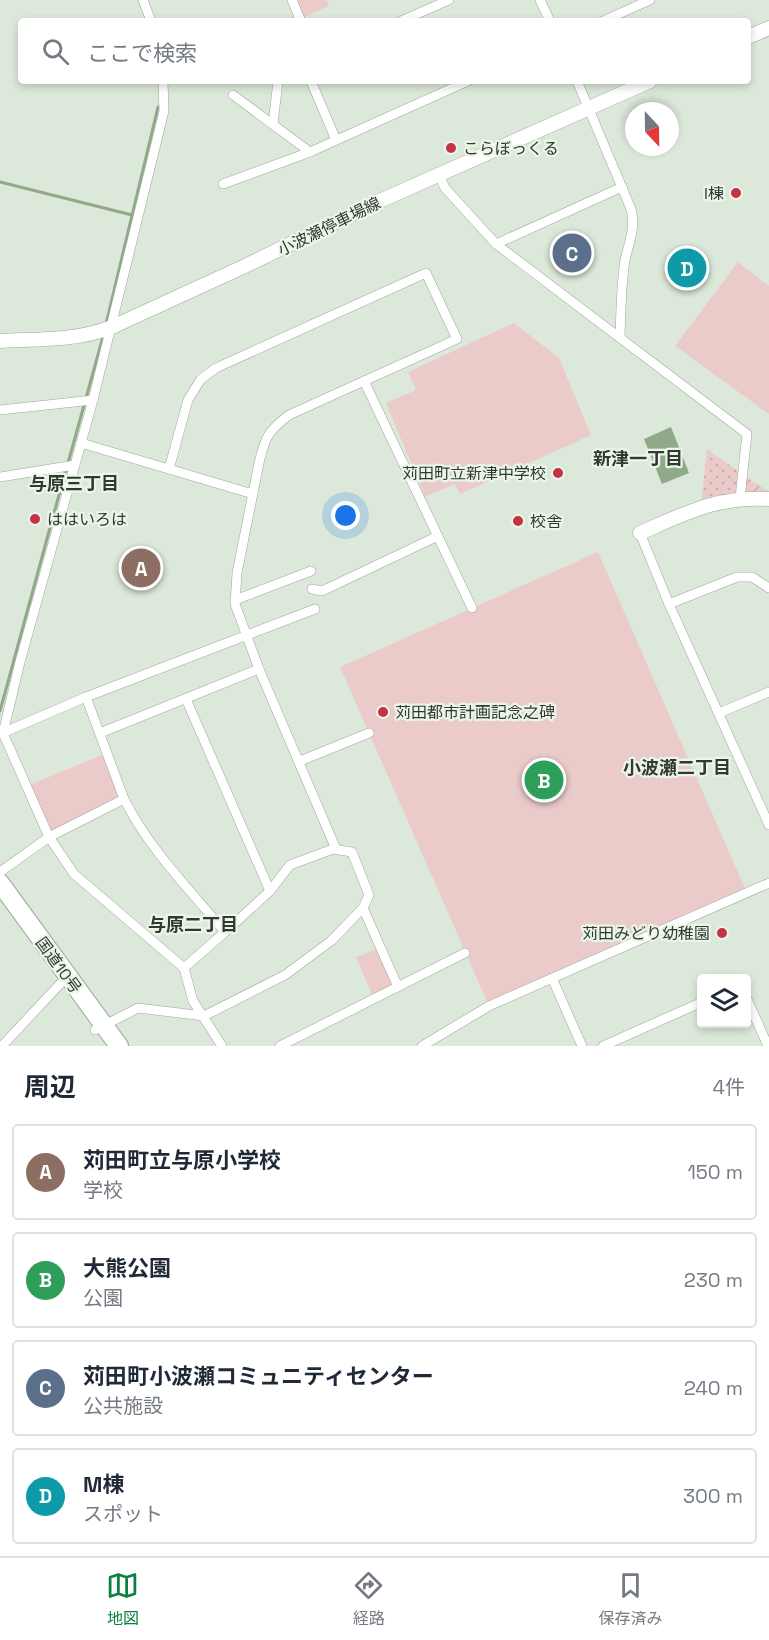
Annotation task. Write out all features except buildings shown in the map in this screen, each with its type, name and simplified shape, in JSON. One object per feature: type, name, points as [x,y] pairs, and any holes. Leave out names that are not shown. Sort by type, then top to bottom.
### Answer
[{"type":"highway","name":"国道10号","points":[[0,883],[99,1028],[107,1046]]},
{"type":"highway","name":"国道10号","points":[[0,903],[60,984],[99,1028],[119,1046]]},
{"type":"main road","points":[[751,36],[769,28]]},
{"type":"main road","name":"小波瀬停車場線","points":[[0,341],[97,333],[439,175],[643,84]]},
{"type":"main road","points":[[640,533],[701,507],[740,498],[769,499]]},
{"type":"street","points":[[143,0],[149,18]]},
{"type":"street","points":[[292,0],[300,18]]},
{"type":"street","points":[[408,18],[449,0]]},
{"type":"street","points":[[540,0],[549,18]]},
{"type":"street","points":[[610,18],[650,0]]},
{"type":"street","points":[[163,84],[164,111],[112,327],[2,734],[49,837],[74,874],[184,968],[193,1000],[222,1046]]},
{"type":"street","points":[[273,124],[278,84]]},
{"type":"street","points":[[312,84],[336,140]]},
{"type":"street","points":[[223,184],[310,152],[461,84]]},
{"type":"street","points":[[577,84],[631,209],[634,228],[625,260],[620,336]]},
{"type":"street","points":[[233,95],[310,152]]},
{"type":"street","points":[[439,175],[445,188],[496,244],[747,434],[740,498]]},
{"type":"street","points":[[496,244],[622,187]]},
{"type":"street","points":[[169,469],[188,400],[201,379],[216,368],[426,273],[457,339],[289,415],[270,429],[262,447],[237,573],[235,604],[259,669],[336,849]]},
{"type":"street","points":[[364,381],[472,608]]},
{"type":"street","points":[[0,410],[93,400]]},
{"type":"street","points":[[81,443],[253,494]]},
{"type":"street","points":[[0,477],[75,465]]},
{"type":"street","points":[[640,533],[669,604],[769,825]]},
{"type":"street","points":[[312,589],[322,591],[438,536]]},
{"type":"street","points":[[235,600],[311,571]]},
{"type":"street","points":[[669,604],[737,577],[752,577],[769,588]]},
{"type":"street","points":[[2,734],[86,697],[315,609]]},
{"type":"street","points":[[100,733],[259,669]]},
{"type":"street","points":[[718,713],[769,692]]},
{"type":"street","points":[[86,697],[132,816],[155,848],[225,932]]},
{"type":"street","points":[[186,699],[270,891]]},
{"type":"street","points":[[300,761],[369,733]]},
{"type":"street","points":[[758,800],[769,795]]},
{"type":"street","points":[[0,872],[49,837],[124,799]]},
{"type":"street","points":[[99,1028],[138,1008],[204,1016],[285,975],[331,941],[363,909],[369,895],[352,852],[336,849],[290,865],[270,891],[184,968]]},
{"type":"street","points":[[422,1046],[489,1006],[769,883]]},
{"type":"street","points":[[363,909],[398,987]]},
{"type":"street","points":[[280,1046],[465,954]]},
{"type":"street","points":[[552,978],[582,1046]]},
{"type":"street","points":[[2,1046],[60,984]]},
{"type":"street","points":[[603,1046],[697,1004]]},
{"type":"street","points":[[751,1006],[768,1046]]},
{"type":"shaded area","points":[[292,0],[326,0],[329,6],[300,18]]},
{"type":"shaded area","points":[[738,262],[769,286],[769,414],[675,346]]},
{"type":"shaded area","points":[[514,323],[559,358],[591,435],[460,494],[455,484],[425,497],[386,403],[416,390],[408,372]]},
{"type":"shaded area","points":[[671,427],[689,473],[662,484],[644,439]]},
{"type":"shaded area","points":[[707,449],[742,474],[740,498],[701,507]]},
{"type":"shaded area","points":[[742,474],[769,492],[769,499],[740,498]]},
{"type":"shaded area","points":[[598,552],[747,893],[489,1006],[340,667]]},
{"type":"shaded area","points":[[107,753],[124,799],[49,837],[27,786]]},
{"type":"shaded area","points":[[380,948],[398,987],[374,999],[356,957]]},
{"type":"waterway","points":[[106,324],[158,107]]},
{"type":"waterway","points":[[0,182],[132,215]]},
{"type":"waterway","points":[[68,463],[104,333]]},
{"type":"waterway","points":[[0,711],[66,469]]},
{"type":"place","name":"こらぼっくる","points":[[451,148]]},
{"type":"place","name":"I棟","points":[[736,193]]},
{"type":"place","name":"苅田町小波瀬コミュニティセンター","points":[[572,253]]},
{"type":"place","name":"M棟","points":[[687,268]]},
{"type":"place","name":"苅田町立新津中学校","points":[[558,473]]},
{"type":"place","name":"ははいろは","points":[[35,519]]},
{"type":"place","name":"校舎","points":[[518,521]]},
{"type":"place","name":"苅田町立与原小学校","points":[[141,568]]},
{"type":"place","name":"苅田都市計画記念之碑","points":[[383,712]]},
{"type":"place","name":"大熊公園","points":[[544,780]]},
{"type":"place","name":"苅田みどり幼稚園","points":[[722,933]]},
{"type":"district","name":"新津一丁目","points":[[638,459]]},
{"type":"district","name":"与原三丁目","points":[[74,484]]},
{"type":"district","name":"小波瀬二丁目","points":[[677,768]]},
{"type":"district","name":"与原二丁目","points":[[193,925]]}]
